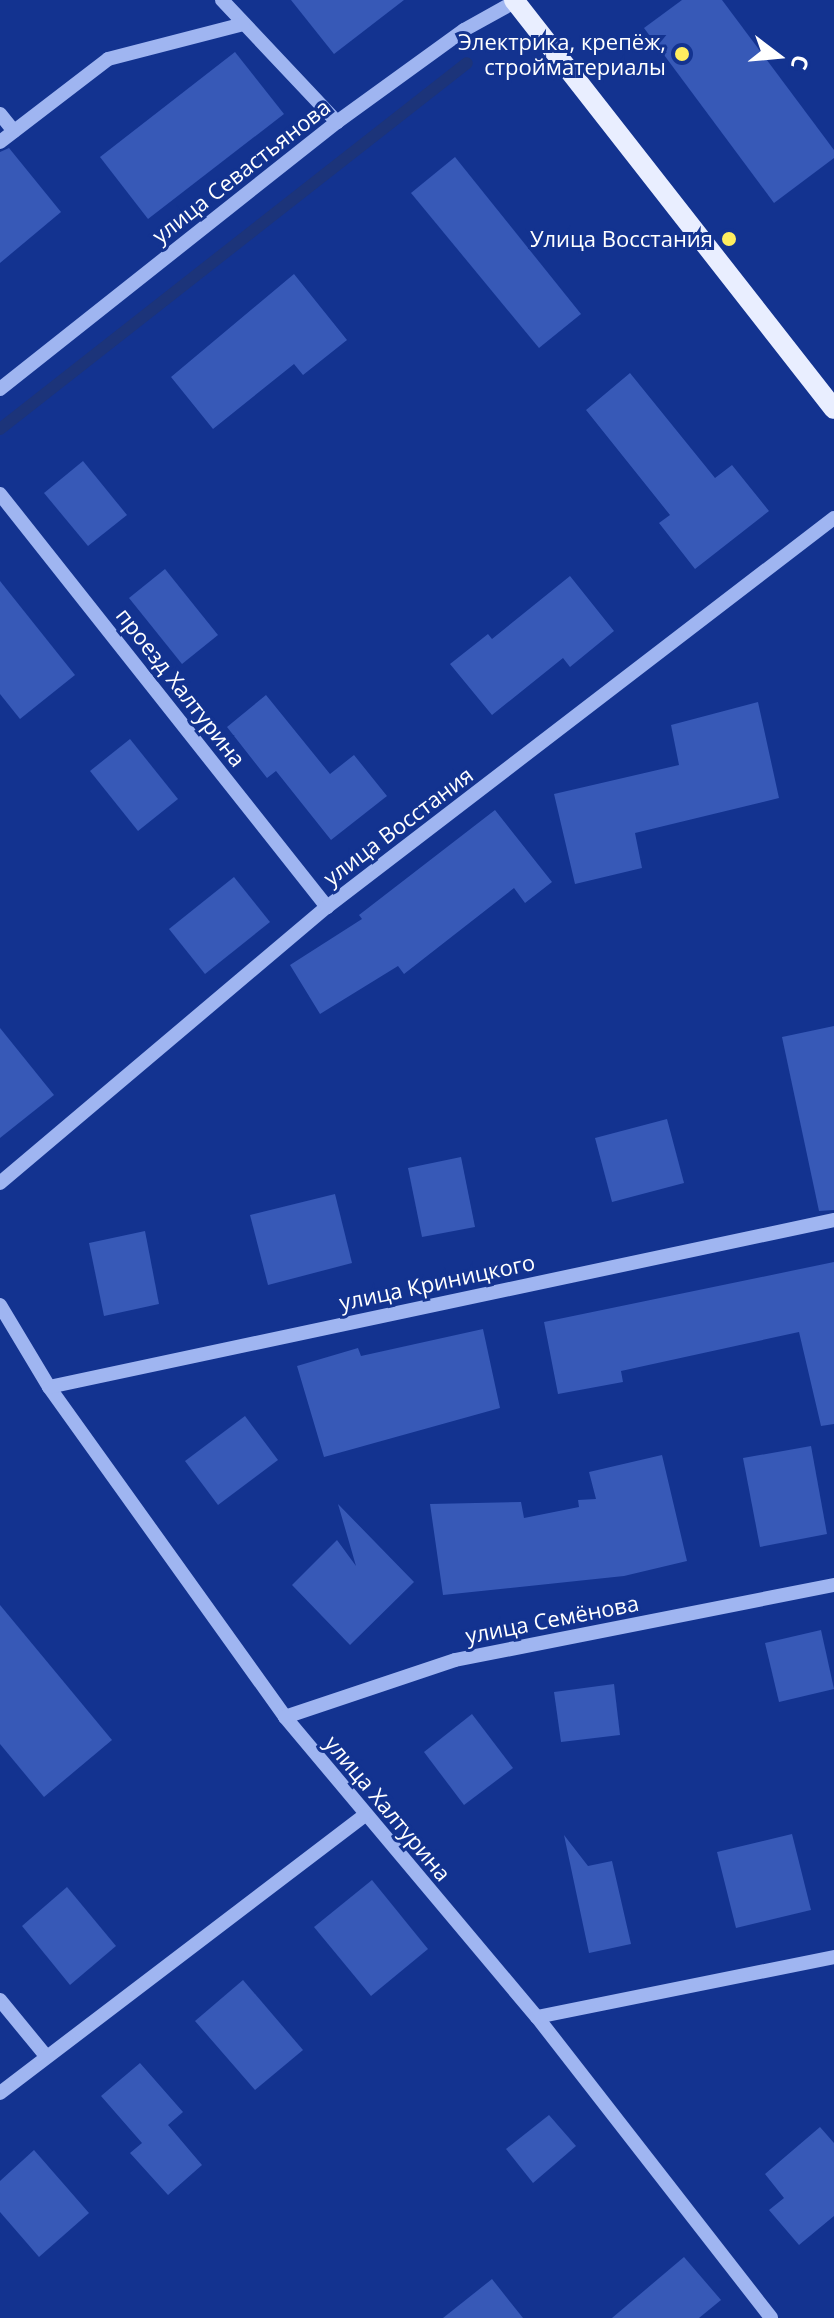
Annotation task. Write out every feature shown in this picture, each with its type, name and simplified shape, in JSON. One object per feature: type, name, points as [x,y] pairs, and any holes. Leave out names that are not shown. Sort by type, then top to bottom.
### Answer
[{"type":"main road","points":[[516,1],[834,409]]},
{"type":"street","points":[[222,0],[337,122]]},
{"type":"street","name":"улица Севастьянова","points":[[0,389],[337,122],[464,30],[516,1]]},
{"type":"street","points":[[0,142],[108,59],[243,24]]},
{"type":"street","points":[[0,114],[14,131]]},
{"type":"street","name":"проезд Халтурина","points":[[0,494],[327,907]]},
{"type":"street","name":"улица Восстания","points":[[0,1183],[327,907],[834,518]]},
{"type":"street","name":"улица Криницкого","points":[[49,1387],[834,1220]]},
{"type":"street","name":"улица Халтурина","points":[[0,1305],[49,1387],[285,1717],[363,1816],[537,2017],[771,2318]]},
{"type":"street","name":"улица Семёнова","points":[[285,1717],[455,1660],[834,1585]]},
{"type":"street","points":[[0,2093],[363,1816]]},
{"type":"street","points":[[537,2017],[834,1957]]},
{"type":"street","points":[[0,2000],[46,2056]]},
{"type":"building","points":[[291,0],[404,0],[334,54]]},
{"type":"building","points":[[682,0],[722,0],[834,150],[834,158],[774,203],[644,28]]},
{"type":"building","points":[[235,52],[284,114],[148,219],[100,157]]},
{"type":"building","points":[[9,148],[61,212],[0,263],[0,152]]},
{"type":"building","points":[[455,157],[581,314],[539,348],[411,193]]},
{"type":"building","points":[[294,274],[347,340],[303,375],[294,364],[213,429],[171,377]]},
{"type":"building","points":[[630,373],[715,478],[732,465],[769,511],[695,569],[659,523],[670,515],[586,410]]},
{"type":"building","points":[[83,461],[127,515],[88,546],[44,493]]},
{"type":"building","points":[[165,569],[218,635],[182,664],[129,598]]},
{"type":"building","points":[[570,576],[614,631],[570,667],[563,658],[492,715],[450,664],[488,634],[492,639]]},
{"type":"building","points":[[0,581],[75,675],[20,719],[0,694]]},
{"type":"building","points":[[266,695],[330,774],[354,755],[387,796],[331,840],[276,771],[267,778],[227,727]]},
{"type":"building","points":[[758,702],[779,798],[635,833],[642,868],[575,884],[554,794],[679,765],[671,725]]},
{"type":"building","points":[[130,739],[178,799],[138,831],[90,771]]},
{"type":"building","points":[[495,810],[552,882],[525,903],[514,888],[404,974],[398,966],[320,1014],[290,965],[362,919],[359,915]]},
{"type":"building","points":[[234,877],[270,922],[205,974],[169,929]]},
{"type":"building","points":[[834,1026],[834,1210],[819,1211],[782,1037]]},
{"type":"building","points":[[0,1028],[54,1095],[0,1138]]},
{"type":"building","points":[[667,1119],[684,1183],[612,1202],[595,1138]]},
{"type":"building","points":[[461,1157],[475,1227],[422,1237],[408,1168]]},
{"type":"building","points":[[335,1194],[352,1263],[268,1285],[250,1215]]},
{"type":"building","points":[[145,1231],[159,1304],[104,1316],[89,1243]]},
{"type":"building","points":[[834,1262],[834,1424],[821,1426],[799,1332],[621,1371],[623,1382],[558,1394],[544,1322]]},
{"type":"building","points":[[483,1329],[500,1408],[324,1457],[297,1366],[358,1348],[361,1356]]},
{"type":"building","points":[[245,1416],[278,1460],[218,1505],[185,1461]]},
{"type":"building","points":[[811,1446],[827,1534],[760,1547],[743,1458]]},
{"type":"building","points":[[662,1455],[687,1561],[624,1576],[443,1595],[430,1504],[521,1502],[524,1518],[579,1507],[578,1500],[596,1499],[589,1472]]},
{"type":"building","points":[[338,1504],[414,1582],[350,1645],[292,1585],[337,1540],[356,1566]]},
{"type":"building","points":[[0,1605],[112,1740],[44,1797],[0,1744]]},
{"type":"building","points":[[821,1630],[834,1689],[779,1702],[765,1643]]},
{"type":"building","points":[[614,1684],[620,1735],[561,1742],[554,1692]]},
{"type":"building","points":[[472,1714],[513,1768],[464,1805],[424,1752]]},
{"type":"building","points":[[792,1834],[811,1910],[736,1928],[717,1852]]},
{"type":"building","points":[[564,1835],[588,1866],[612,1861],[631,1944],[589,1953]]},
{"type":"building","points":[[372,1880],[428,1949],[371,1996],[314,1927]]},
{"type":"building","points":[[67,1887],[116,1946],[70,1985],[22,1926]]},
{"type":"building","points":[[243,1980],[303,2050],[255,2090],[195,2021]]},
{"type":"building","points":[[140,2063],[183,2112],[168,2125],[202,2165],[168,2195],[130,2153],[142,2143],[101,2096]]},
{"type":"building","points":[[549,2115],[576,2146],[533,2183],[506,2149]]},
{"type":"building","points":[[820,2127],[834,2143],[834,2216],[799,2245],[769,2210],[784,2198],[765,2174]]},
{"type":"building","points":[[34,2150],[89,2213],[39,2257],[0,2212],[0,2181]]},
{"type":"building","points":[[684,2257],[721,2300],[699,2318],[612,2318]]},
{"type":"building","points":[[492,2279],[523,2318],[443,2318]]},
{"type":"waterway","points":[[0,429],[467,63]]},
{"type":"place","name":"Электрика, крепёж, стройматериалы","points":[[682,54]]},
{"type":"place","name":"Улица Восстания","points":[[729,239]]}]
